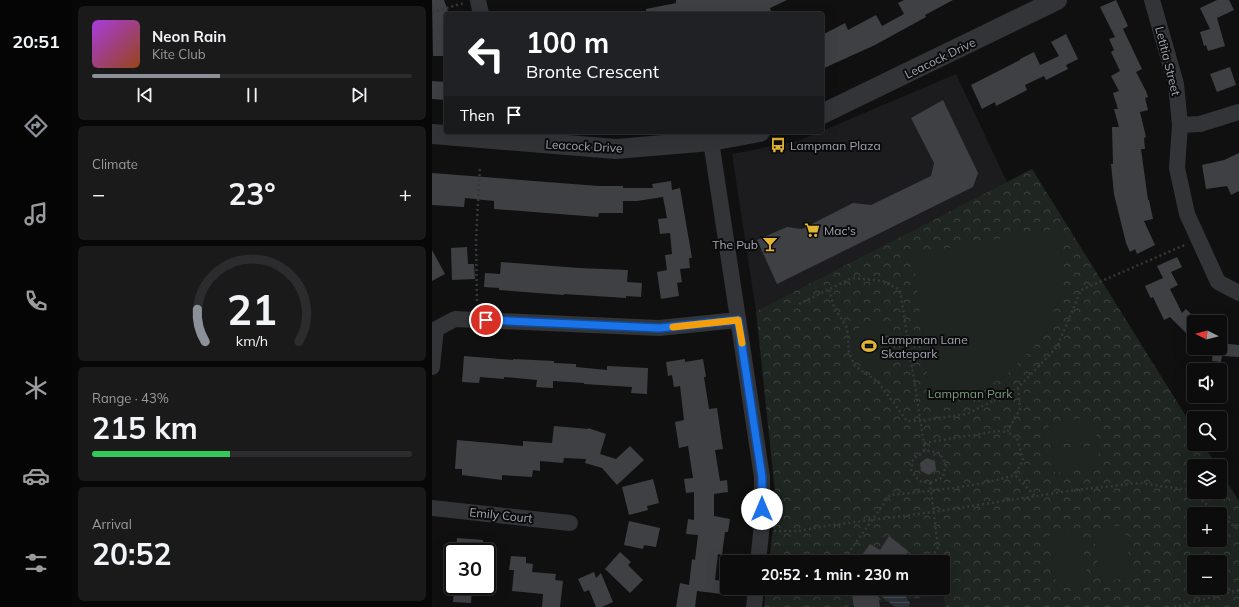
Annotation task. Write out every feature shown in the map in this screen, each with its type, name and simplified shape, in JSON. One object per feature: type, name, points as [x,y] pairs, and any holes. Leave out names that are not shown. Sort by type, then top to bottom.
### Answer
[{"type":"street","name":"Leacock Drive","points":[[824,113],[1057,0]]},
{"type":"street","name":"Letitia Street","points":[[1152,0],[1176,84],[1180,125],[1177,168],[1187,214],[1218,282],[1239,293]]},
{"type":"street","points":[[473,1],[480,12]]},
{"type":"street","points":[[1180,125],[1200,124],[1239,112]]},
{"type":"street","name":"Leacock Drive","points":[[432,134],[492,136],[616,149],[711,141],[749,134]]},
{"type":"street","points":[[711,141],[762,477],[762,531],[759,555]]},
{"type":"street","points":[[432,367],[436,328],[454,319],[659,328],[738,320]]},
{"type":"street","name":"Emily Court","points":[[432,508],[570,523]]},
{"type":"street","points":[[754,607],[755,595]]},
{"type":"path","points":[[432,12],[473,1]]},
{"type":"path","points":[[477,301],[476,239],[480,167]]},
{"type":"path","points":[[829,290],[834,307],[847,328],[849,352],[855,366],[878,382],[907,421],[921,422],[967,414],[1018,388],[1057,347],[1081,290],[1198,239]]},
{"type":"path","points":[[799,304],[852,278],[883,281],[900,290],[925,450]]},
{"type":"path","points":[[1007,432],[1020,409],[1018,388]]},
{"type":"path","points":[[847,555],[890,495],[931,491],[995,481],[1015,475],[1023,460],[1017,438],[1007,432],[998,431],[924,443]]},
{"type":"path","points":[[925,450],[939,453],[946,464],[943,477],[930,483],[919,481],[911,470],[913,459],[925,450]]},
{"type":"path","points":[[1015,475],[1035,496]]},
{"type":"path","points":[[930,483],[938,547],[934,555]]},
{"type":"path","points":[[762,531],[798,532],[1075,490],[1140,483],[1189,490],[1211,507]]},
{"type":"path","points":[[1227,520],[1239,530]]},
{"type":"path","points":[[1174,607],[1239,590]]},
{"type":"shaded area","points":[[956,74],[1007,182],[756,311],[732,154],[798,141],[814,134],[824,134],[824,130]]},
{"type":"shaded area","points":[[906,595],[906,597],[910,603],[909,607],[895,607],[881,596]]},
{"type":"shaded area","points":[[944,595],[946,607],[857,607]]},
{"type":"green space","name":"Lampman Park","points":[[1032,169],[1187,418],[1187,451],[1207,451],[1213,459],[1187,459],[1187,499],[1227,499],[1227,482],[1239,501],[1239,607],[946,607],[943,595],[950,595],[950,555],[770,555],[776,502],[756,311]]},
{"type":"green space","points":[[1061,228],[1063,287],[1045,335],[1003,378],[956,399],[931,406],[913,256],[920,253]]},
{"type":"green space","name":"Lampman Lane Skatepark","points":[[862,324],[876,324],[883,331],[886,357],[881,370],[866,371],[854,357],[853,336]]},
{"type":"green space","points":[[1093,417],[1097,438],[1051,445],[1048,423]]},
{"type":"green space","points":[[1097,445],[1101,466],[1055,473],[1052,452]]},
{"type":"green space","points":[[1124,525],[1132,577],[1101,582],[1093,530]]},
{"type":"green space","points":[[1080,532],[1088,584],[1057,589],[1049,536]]},
{"type":"green space","name":"Lampman Park","points":[[765,595],[943,595],[846,607],[764,607]]},
{"type":"building","points":[[432,0],[444,0],[448,12],[444,12],[444,56],[433,56]]},
{"type":"building","points":[[676,0],[787,0],[770,8],[771,11],[768,12],[646,12],[646,9],[676,3]]},
{"type":"building","points":[[904,0],[953,0],[925,15],[926,17],[875,45],[824,68],[824,34],[845,23],[848,30],[876,15],[882,26],[904,14],[898,3]]},
{"type":"building","points":[[1116,0],[1128,26],[1123,29],[1142,69],[1136,72],[1148,97],[1145,98],[1148,110],[1140,112],[1146,137],[1144,138],[1145,149],[1141,149],[1148,200],[1153,219],[1144,221],[1155,245],[1137,254],[1135,249],[1130,252],[1126,243],[1114,194],[1111,164],[1113,164],[1112,127],[1119,127],[1114,109],[1118,109],[1113,93],[1119,91],[1111,76],[1120,71],[1111,52],[1114,50],[1109,39],[1115,37],[1100,7]]},
{"type":"building","points":[[1217,0],[1229,0],[1234,10],[1217,18],[1225,46],[1208,51],[1206,45],[1204,46],[1200,32],[1210,29],[1200,8]]},
{"type":"building","points":[[1066,34],[1078,59],[1066,65],[1068,69],[1046,80],[1044,76],[1025,85],[1027,90],[996,106],[995,102],[982,109],[971,85],[1034,52],[1040,65],[1059,56],[1051,42]]},
{"type":"building","points":[[1230,67],[1236,85],[1217,92],[1210,74]]},
{"type":"building","points":[[432,81],[444,82],[444,100],[432,99]]},
{"type":"building","points":[[943,100],[978,173],[973,187],[777,284],[757,240],[787,227],[802,229],[853,203],[871,205],[931,176],[934,163],[911,118]]},
{"type":"building","points":[[1239,153],[1239,191],[1231,195],[1227,186],[1206,189],[1202,165],[1224,160]]},
{"type":"building","points":[[432,173],[599,186],[623,186],[623,188],[653,188],[652,184],[671,181],[672,190],[680,188],[692,258],[689,258],[690,268],[680,269],[682,282],[677,283],[679,296],[661,299],[657,272],[667,270],[665,255],[672,254],[670,233],[660,234],[658,219],[667,218],[663,197],[637,201],[623,201],[623,213],[599,213],[598,217],[494,209],[494,201],[465,198],[464,207],[432,205]]},
{"type":"building","points":[[467,247],[468,264],[474,264],[475,279],[452,280],[451,248]]},
{"type":"building","points":[[432,250],[445,274],[432,281]]},
{"type":"building","points":[[1177,257],[1182,267],[1171,272],[1178,285],[1170,289],[1182,313],[1186,309],[1192,315],[1187,315],[1187,334],[1170,317],[1164,320],[1153,297],[1150,297],[1145,286],[1163,278],[1157,266]]},
{"type":"building","points":[[501,262],[628,270],[627,282],[642,283],[641,297],[626,296],[626,298],[564,295],[499,290],[499,288],[484,287],[485,273],[500,274]]},
{"type":"building","points":[[1227,344],[1239,345],[1239,357],[1222,356],[1221,362],[1212,361],[1212,355],[1227,355]]},
{"type":"building","points":[[464,356],[513,360],[554,361],[554,363],[576,364],[576,367],[607,370],[607,366],[648,368],[647,394],[631,393],[632,387],[553,381],[553,388],[536,387],[537,380],[504,377],[504,379],[480,377],[479,383],[462,382]]},
{"type":"building","points":[[685,359],[685,362],[703,359],[709,409],[717,408],[723,449],[715,450],[720,481],[727,480],[728,492],[714,494],[714,516],[730,519],[728,532],[725,532],[722,555],[718,554],[715,580],[720,581],[720,594],[697,591],[695,607],[676,607],[680,583],[689,585],[692,559],[695,560],[698,535],[686,534],[688,519],[694,520],[694,492],[686,493],[684,479],[693,478],[688,446],[679,448],[675,422],[684,420],[680,386],[674,387],[672,375],[668,376],[666,362]]},
{"type":"building","points":[[554,426],[588,428],[606,434],[600,454],[616,459],[630,446],[644,460],[617,485],[602,468],[585,463],[586,459],[564,458],[563,463],[540,461],[540,471],[533,470],[532,477],[502,475],[502,480],[462,475],[462,469],[455,469],[457,440],[523,446],[523,441],[552,443]]},
{"type":"building","points":[[927,458],[935,461],[936,470],[929,475],[921,471],[920,463]]},
{"type":"building","points":[[653,479],[659,503],[647,506],[648,510],[629,515],[622,487]]},
{"type":"building","points":[[629,521],[660,528],[656,547],[644,545],[643,549],[624,545]]},
{"type":"building","points":[[889,536],[908,551],[906,555],[862,555],[870,544],[880,550]]},
{"type":"building","points":[[457,538],[483,540],[483,543],[457,543]]},
{"type":"building","points":[[620,552],[631,562],[628,565],[643,580],[630,593],[605,569]]},
{"type":"building","points":[[511,556],[526,557],[526,563],[533,564],[532,572],[556,574],[555,580],[563,581],[560,607],[542,607],[543,594],[512,591],[514,570],[509,570]]},
{"type":"building","points":[[594,572],[596,578],[601,573],[613,602],[602,607],[596,607],[589,590],[584,592],[578,579]]},
{"type":"building","points":[[454,595],[472,595],[471,603],[453,602]]},
{"type":"building","points":[[852,595],[878,595],[880,607],[854,607]]},
{"type":"slow traffic","points":[[673,327],[738,320],[742,343]]},
{"type":"place","name":"Lampman Plaza","points":[[778,145]]},
{"type":"place","name":"Mac's","points":[[812,230]]},
{"type":"place","name":"The Pub","points":[[770,244]]},
{"type":"place","name":"Lampman Lane Skatepark","points":[[869,346]]},
{"type":"route","points":[[486,320],[659,328],[738,320],[762,477],[762,509]]}]
